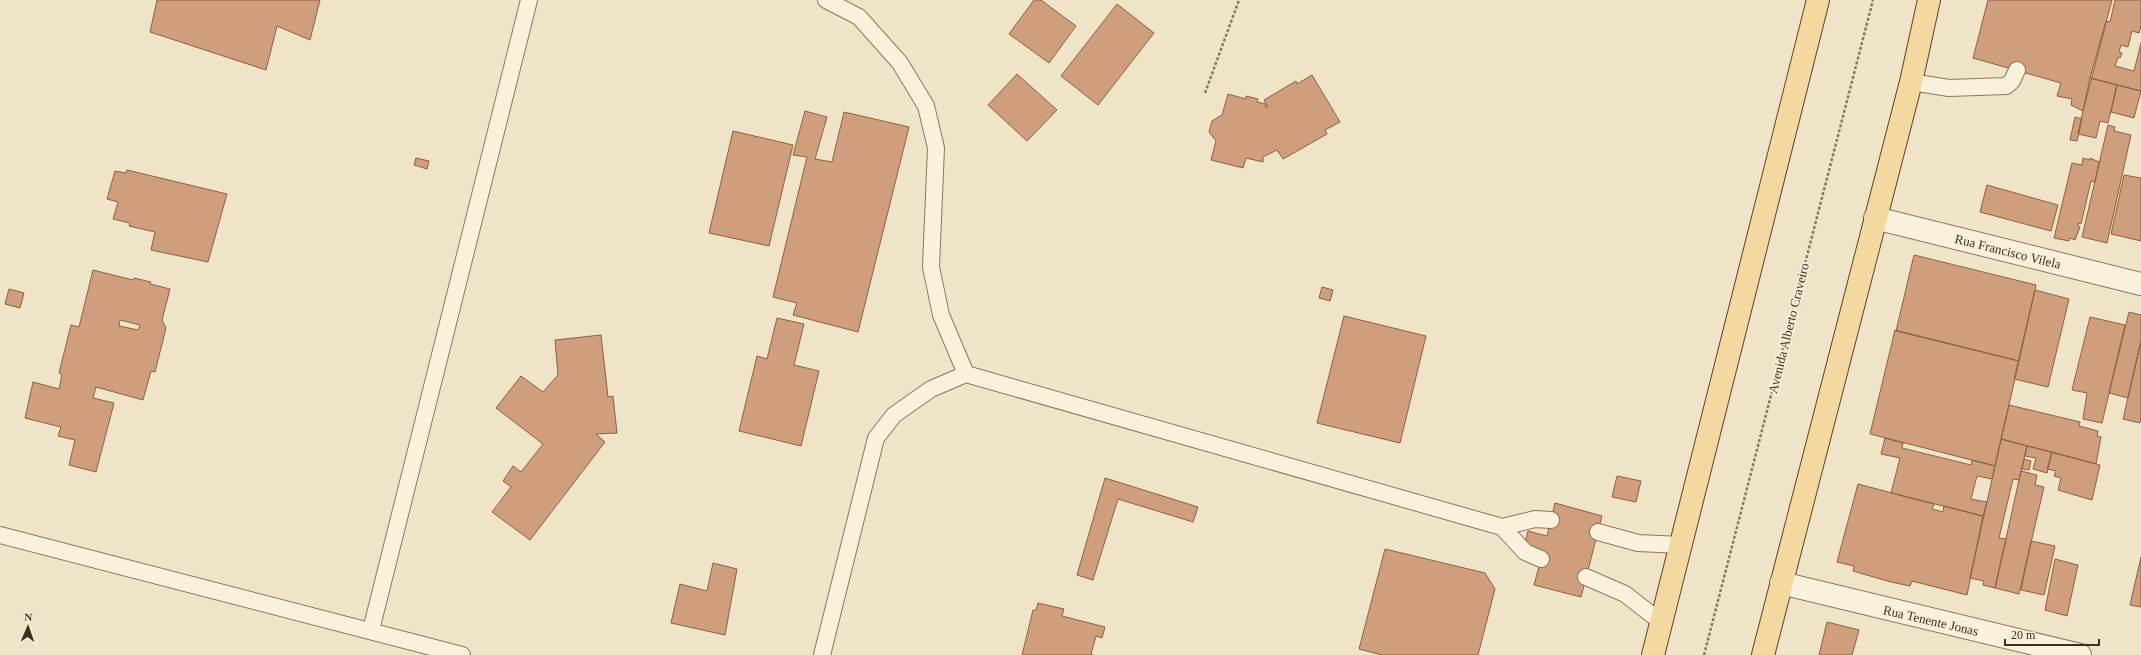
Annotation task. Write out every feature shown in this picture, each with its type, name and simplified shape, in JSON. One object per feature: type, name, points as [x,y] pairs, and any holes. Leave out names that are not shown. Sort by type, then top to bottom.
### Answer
[{"type":"main road","points":[[1653,655],[1818,0]]},
{"type":"main road","points":[[1763,655],[1911,82],[1929,0]]},
{"type":"street","name":"Rua Francisco Vilela","points":[[1876,218],[2141,284]]},
{"type":"street","name":"Rua Tenente Jonas","points":[[1781,583],[2080,655]]},
{"type":"lane","points":[[371,630],[529,0]]},
{"type":"lane","points":[[826,0],[859,17],[900,64],[926,106],[936,148],[931,267],[941,315],[966,374]]},
{"type":"lane","points":[[1911,82],[1949,88],[2006,86],[2012,81],[2017,70]]},
{"type":"lane","points":[[822,655],[876,438],[894,415],[931,389],[966,374],[1502,526],[1535,519],[1551,520]]},
{"type":"lane","points":[[1502,526],[1525,552],[1541,559]]},
{"type":"lane","points":[[1598,532],[1638,543],[1681,545]]},
{"type":"lane","points":[[0,536],[371,630],[462,655]]},
{"type":"lane","points":[[1586,577],[1625,594],[1661,622]]},
{"type":"path","points":[[1205,93],[1239,0]]},
{"type":"path","name":"Avenida Alberto Craveiro","points":[[1704,655],[1873,0]]},
{"type":"building","points":[[157,0],[320,0],[310,40],[277,26],[266,70],[150,32]]},
{"type":"building","points":[[1034,0],[1041,0],[1076,26],[1049,63],[1009,34]]},
{"type":"building","points":[[1988,0],[2112,0],[2083,111],[2071,105],[2072,99],[2057,96],[2061,83],[1973,58]]},
{"type":"building","points":[[2115,0],[2141,0],[2141,26],[2139,33],[2132,31],[2128,47],[2121,45],[2119,52],[2122,53],[2120,58],[2118,57],[2115,66],[2134,71],[2141,43],[2141,91],[2090,78],[2106,21],[2110,22]]},
{"type":"building","points":[[1117,4],[1154,33],[1098,105],[1061,76]]},
{"type":"building","points":[[1017,74],[1057,110],[1027,141],[988,105]]},
{"type":"building","points":[[1312,75],[1340,122],[1325,130],[1327,134],[1283,159],[1277,150],[1263,157],[1263,162],[1246,158],[1243,168],[1211,160],[1216,141],[1209,132],[1212,121],[1222,115],[1228,94],[1246,99],[1246,96],[1258,99],[1257,102],[1266,104],[1265,107],[1268,107],[1264,100],[1296,81],[1297,84]]},
{"type":"building","points":[[2090,78],[2117,85],[2108,123],[2100,121],[2096,138],[2078,134]]},
{"type":"building","points":[[2117,85],[2141,91],[2134,118],[2111,112]]},
{"type":"building","points":[[805,111],[827,117],[815,159],[832,162],[844,112],[909,127],[858,332],[793,315],[797,303],[773,297],[807,157],[793,155]]},
{"type":"building","points":[[2075,117],[2082,119],[2077,141],[2070,140]]},
{"type":"building","points":[[2108,125],[2115,127],[2114,131],[2131,135],[2107,243],[2082,237]]},
{"type":"building","points":[[733,131],[793,145],[769,246],[709,233]]},
{"type":"building","points":[[416,158],[429,161],[427,169],[414,165]]},
{"type":"building","points":[[2083,158],[2090,160],[2090,158],[2099,162],[2095,182],[2091,181],[2081,224],[2078,223],[2078,226],[2080,227],[2075,240],[2070,238],[2069,241],[2054,238],[2072,163],[2082,165]]},
{"type":"building","points":[[127,170],[227,194],[208,262],[151,250],[155,232],[129,226],[130,223],[113,219],[118,202],[107,199],[115,171],[126,173]]},
{"type":"building","points":[[2124,175],[2141,178],[2141,241],[2111,234]]},
{"type":"building","points":[[1987,185],[2058,205],[2051,231],[1980,212]]},
{"type":"building","points":[[1914,255],[2036,285],[2019,361],[1896,331]]},
{"type":"building","points":[[93,270],[133,280],[134,278],[151,282],[150,284],[170,289],[162,320],[166,328],[155,372],[151,371],[143,400],[96,387],[93,398],[114,403],[96,472],[69,465],[75,440],[58,436],[61,427],[25,418],[33,382],[59,389],[62,375],[59,373],[71,325],[79,327]],"holes":[[[120,320],[140,325],[138,330],[119,326]]]},
{"type":"building","points":[[1322,287],[1333,290],[1330,301],[1319,298]]},
{"type":"building","points":[[9,289],[24,293],[20,308],[5,304]]},
{"type":"building","points":[[2035,290],[2069,299],[2048,387],[2014,379]]},
{"type":"building","points":[[2129,312],[2141,315],[2141,341],[2128,398],[2109,393]]},
{"type":"building","points":[[1344,316],[1426,336],[1400,443],[1317,423]]},
{"type":"building","points":[[2090,317],[2125,325],[2102,423],[2083,419],[2087,393],[2072,390]]},
{"type":"building","points":[[777,318],[804,324],[794,365],[819,371],[801,446],[739,431],[757,356],[767,359]]},
{"type":"building","points":[[1895,330],[2019,361],[1995,466],[1870,434]]},
{"type":"building","points":[[601,335],[608,397],[613,396],[617,433],[596,434],[605,442],[530,540],[492,512],[511,487],[503,481],[513,466],[521,472],[543,444],[496,408],[521,376],[543,392],[558,375],[555,340]]},
{"type":"building","points":[[2141,341],[2141,417],[2140,423],[2123,419]]},
{"type":"building","points":[[2009,405],[2080,422],[2079,426],[2098,431],[2097,436],[2101,437],[2096,464],[2001,439]]},
{"type":"building","points":[[1885,438],[1903,443],[1902,448],[1971,465],[1972,460],[1995,466],[1992,479],[1977,476],[1971,499],[1987,502],[1983,516],[1891,493],[1900,458],[1881,454]]},
{"type":"building","points":[[2001,439],[2027,446],[2019,480],[2013,479],[1999,538],[2006,539],[1995,588],[1983,585],[1984,581],[1970,578]]},
{"type":"building","points":[[2027,446],[2052,452],[2047,473],[2033,469],[2036,458],[2025,456]]},
{"type":"building","points":[[2052,452],[2100,465],[2092,500],[2058,490],[2061,478],[2054,476],[2056,471],[2047,469]]},
{"type":"building","points":[[2024,459],[2031,461],[2029,470],[2022,469]]},
{"type":"building","points":[[2021,471],[2037,475],[2035,485],[2044,487],[2019,594],[1995,588]]},
{"type":"building","points":[[1617,476],[1641,481],[1636,502],[1612,497]]},
{"type":"building","points":[[1105,478],[1198,507],[1193,522],[1118,499],[1093,580],[1077,575]]},
{"type":"building","points":[[1858,484],[1934,504],[1932,509],[1943,512],[1944,506],[1983,516],[1967,595],[1912,581],[1910,586],[1891,582],[1853,571],[1854,566],[1837,562]]},
{"type":"building","points":[[1555,503],[1602,516],[1581,597],[1534,585],[1543,552],[1524,547],[1528,531],[1547,536]]},
{"type":"building","points":[[2031,541],[2055,546],[2044,595],[2021,590]]},
{"type":"building","points":[[1385,549],[1485,573],[1495,589],[1478,655],[1382,655],[1359,649]]},
{"type":"building","points":[[2141,557],[2141,607],[2130,605]]},
{"type":"building","points":[[2055,559],[2078,565],[2067,616],[2045,610]]},
{"type":"building","points":[[713,563],[737,569],[725,635],[671,623],[680,584],[707,591]]},
{"type":"building","points":[[1038,603],[1064,609],[1062,616],[1105,627],[1102,638],[1096,636],[1091,654],[1093,655],[1022,655],[1033,610],[1036,610]]},
{"type":"building","points":[[1827,622],[1859,630],[1852,655],[1819,655]]}]
